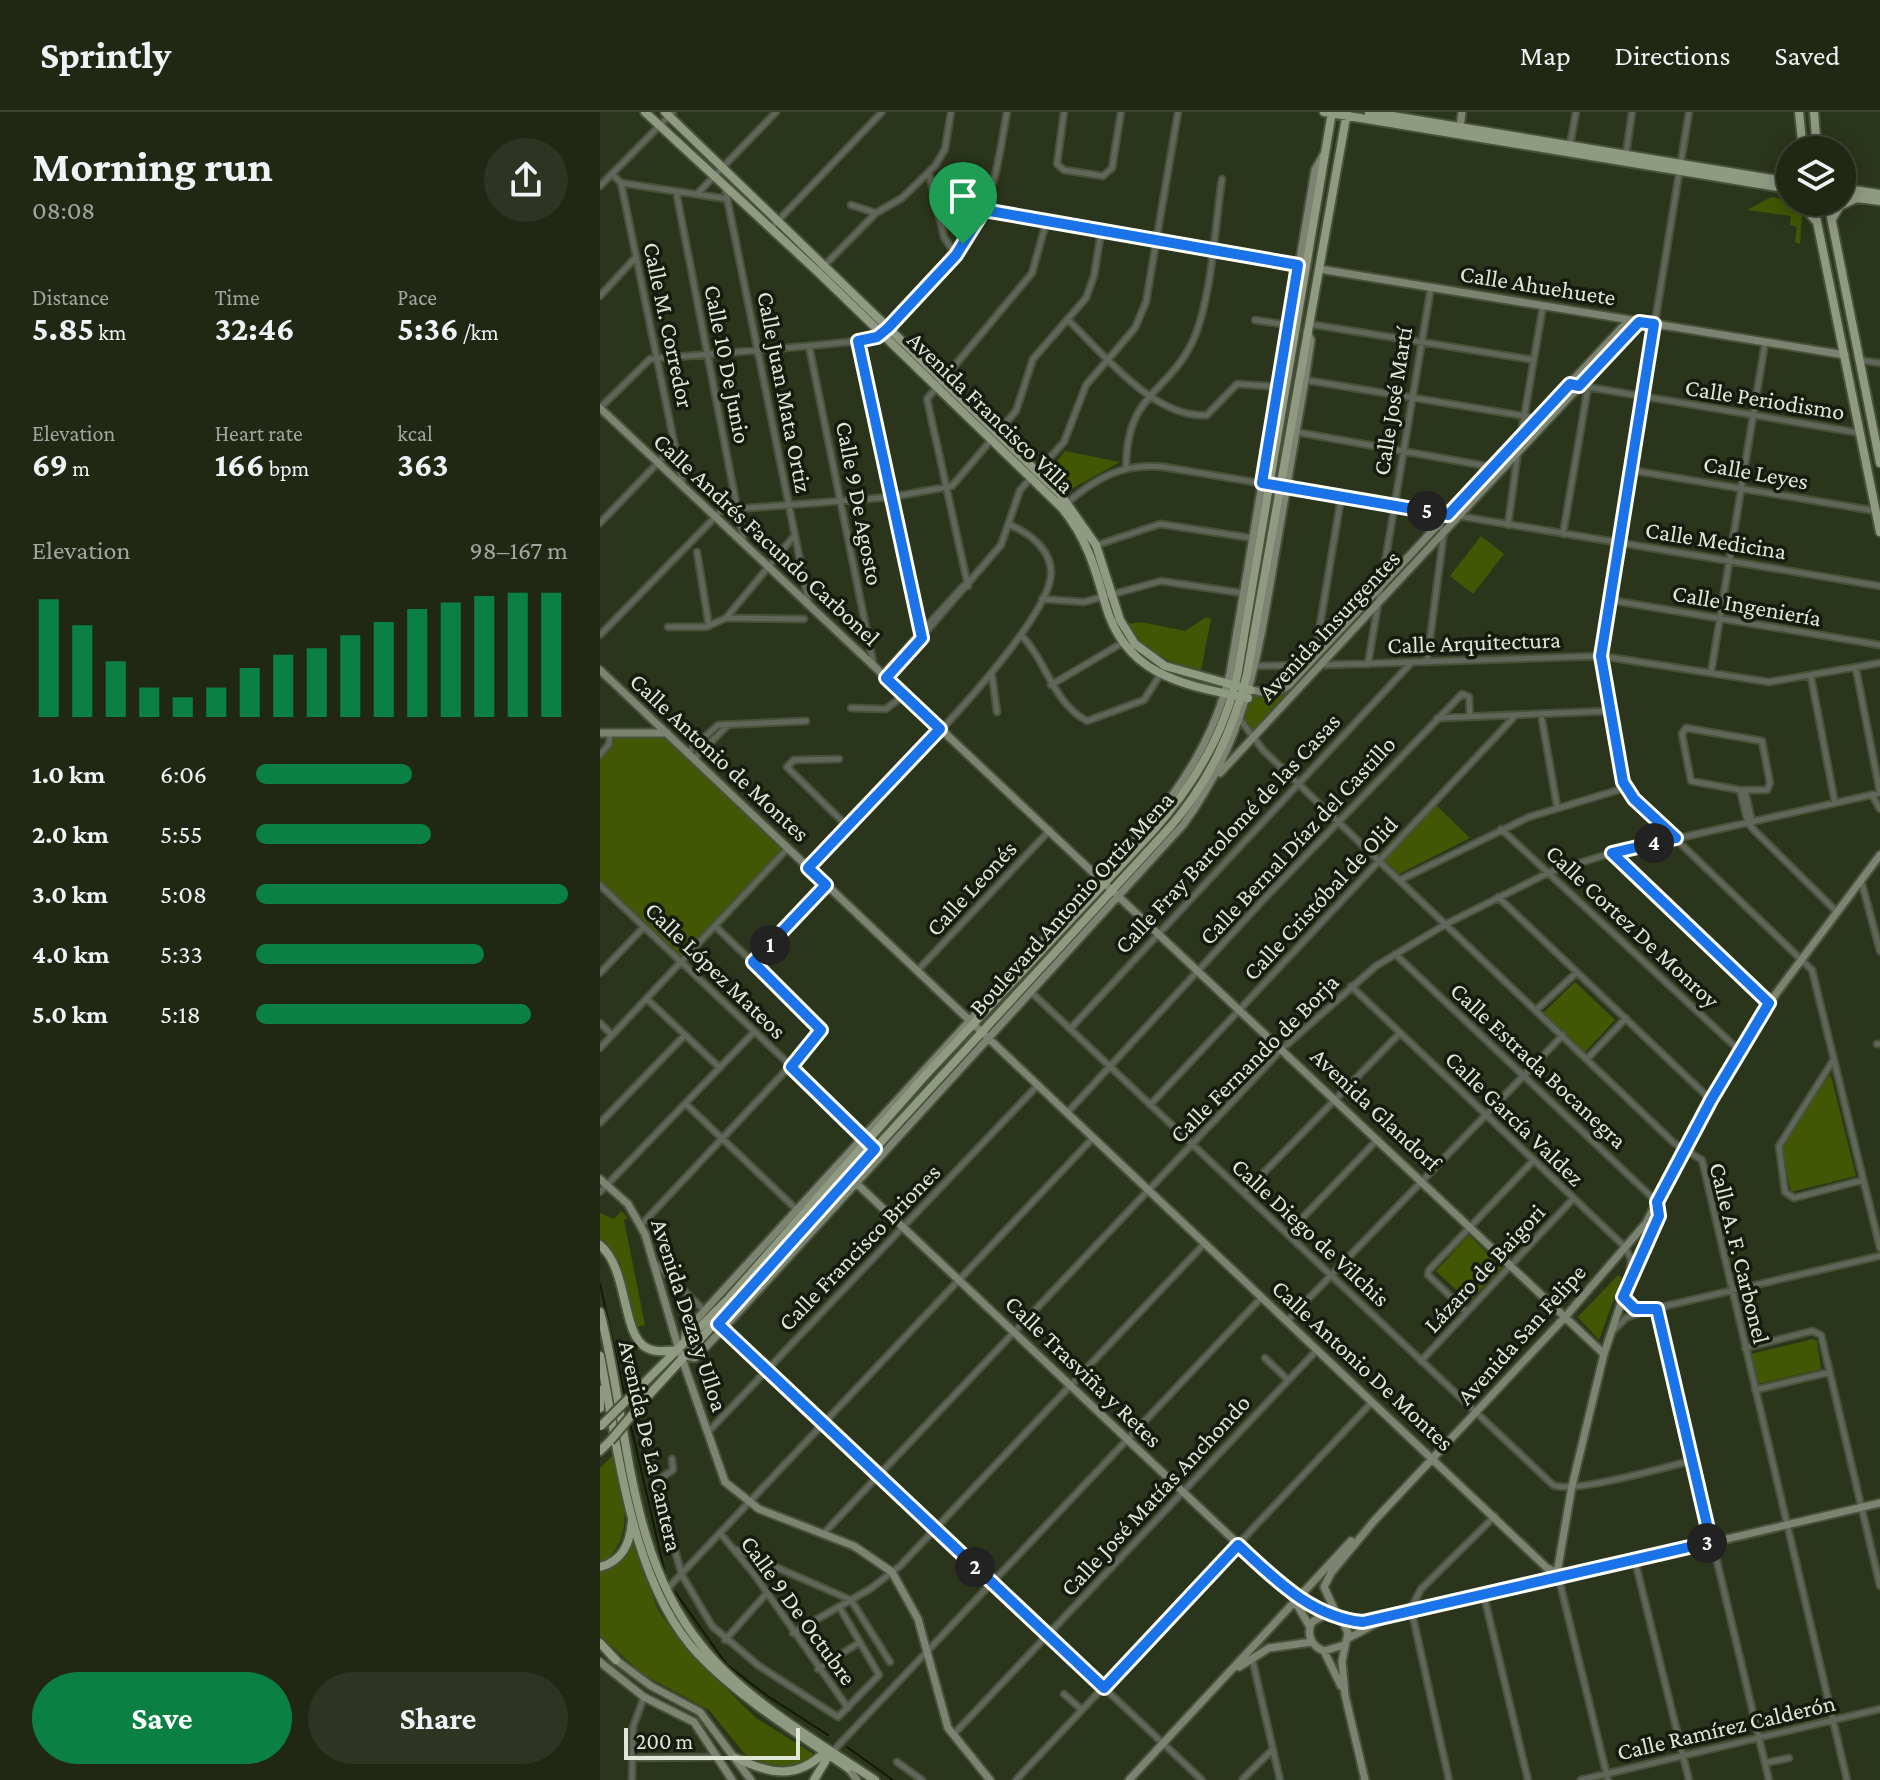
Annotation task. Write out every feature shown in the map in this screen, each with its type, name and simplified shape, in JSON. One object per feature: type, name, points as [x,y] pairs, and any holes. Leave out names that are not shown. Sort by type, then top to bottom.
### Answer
[{"type":"main road","name":"Avenida Francisco Villa","points":[[645,112],[771,228],[821,268]]},
{"type":"main road","points":[[1329,112],[1776,183]]},
{"type":"main road","name":"Boulevard Antonio Ortiz Mena","points":[[1274,485],[1281,387],[1328,135],[1329,112]]},
{"type":"main road","points":[[1369,112],[1625,155],[1679,168]]},
{"type":"main road","points":[[1460,127],[1462,112]]},
{"type":"main road","points":[[1799,112],[1802,136]]},
{"type":"main road","points":[[1814,112],[1816,136]]},
{"type":"main road","name":"Avenida Francisco Villa","points":[[669,113],[778,220],[821,268],[1065,505],[1092,547],[1122,643],[1142,663],[1160,675],[1234,699]]},
{"type":"main road","name":"Boulevard Antonio Ortiz Mena","points":[[600,1426],[640,1387],[720,1326],[853,1180],[875,1149],[941,1083],[1063,949],[1109,885],[1184,793],[1234,699],[1348,114]]},
{"type":"main road","points":[[1328,135],[1336,133],[1344,136]]},
{"type":"main road","points":[[1856,192],[1880,194]]},
{"type":"main road","points":[[1831,220],[1840,206],[1858,198],[1880,201]]},
{"type":"main road","points":[[1811,216],[1819,227]]},
{"type":"main road","points":[[1816,216],[1880,532]]},
{"type":"main road","points":[[1830,216],[1880,463]]},
{"type":"main road","points":[[1281,387],[1288,325],[1302,266]]},
{"type":"main road","name":"Calle Ahuehuete","points":[[1319,269],[1845,355]]},
{"type":"main road","name":"Avenida Insurgentes","points":[[1234,699],[1278,693],[1308,665],[1317,661],[1378,602],[1441,528],[1448,515],[1629,320]]},
{"type":"main road","name":"Avenida Insurgentes","points":[[1214,781],[1381,586],[1441,528],[1458,516],[1518,450],[1584,386],[1639,322]]},
{"type":"main road","points":[[1109,885],[1183,825],[1214,781],[1234,699],[1242,593],[1252,538],[1296,432],[1311,340],[1307,327]]},
{"type":"main road","name":"Calle Andrés Facundo Carbonel","points":[[600,408],[1109,885]]},
{"type":"main road","points":[[1109,885],[1173,796],[1256,666],[1274,485]]},
{"type":"main road","name":"Avenida Francisco Villa","points":[[1108,597],[1125,629],[1146,655],[1234,699]]},
{"type":"main road","name":"Calle Antonio de Montes","points":[[600,670],[985,1034]]},
{"type":"main road","points":[[600,733],[667,733]]},
{"type":"main road","points":[[1558,1576],[1572,1486],[1604,1354],[1623,1297],[1659,1216],[1657,1202],[1711,1100],[1769,1003],[1880,855]]},
{"type":"main road","name":"Boulevard Antonio Ortiz Mena","points":[[600,1451],[767,1249],[866,1137],[971,1022],[1109,885]]},
{"type":"main road","name":"Avenida Glandorf","points":[[1109,885],[1604,1354]]},
{"type":"main road","points":[[985,1034],[1030,991],[1063,949]]},
{"type":"main road","name":"Calle Antonio De Montes","points":[[985,1034],[1558,1576]]},
{"type":"main road","points":[[853,1180],[941,1083]]},
{"type":"main road","points":[[600,1245],[619,1272],[640,1344],[653,1351],[682,1353],[684,1334],[767,1249],[797,1210],[866,1137]]},
{"type":"main road","name":"Avenida Deza y Ulloa","points":[[600,1179],[625,1199],[641,1225],[725,1482],[747,1502],[863,1550],[892,1572],[913,1606],[952,1736],[990,1780]]},
{"type":"main road","name":"Calle Trasviña y Retes","points":[[853,1180],[1294,1597],[1326,1613]]},
{"type":"main road","name":"Avenida San Felipe","points":[[1129,1780],[1225,1678],[1294,1597],[1374,1521],[1566,1316],[1646,1223],[1657,1202]]},
{"type":"main road","name":"Avenida De La Cantera","points":[[600,1312],[641,1516],[663,1591]]},
{"type":"main road","name":"Avenida De La Cantera","points":[[600,1356],[633,1517],[676,1626],[726,1681],[866,1780]]},
{"type":"main road","points":[[600,1390],[600,1408]]},
{"type":"main road","points":[[1365,1780],[1345,1695],[1324,1651],[1312,1642],[1310,1627],[1316,1617],[1326,1613],[1363,1622],[1411,1614],[1558,1576],[1880,1503]]},
{"type":"main road","points":[[600,1567],[615,1561],[624,1551],[633,1517]]},
{"type":"main road","name":"Avenida San Felipe","points":[[1339,1616],[1326,1595],[1325,1582],[1374,1521]]},
{"type":"main road","name":"Calle Trasviña y Retes","points":[[1294,1597],[1310,1627]]},
{"type":"main road","points":[[1339,1616],[1347,1627],[1345,1695]]},
{"type":"main road","points":[[1324,1651],[1386,1619]]},
{"type":"main road","name":"Avenida San Felipe","points":[[1225,1678],[1252,1657],[1283,1644],[1312,1642]]},
{"type":"main road","points":[[600,1646],[651,1686],[700,1712],[751,1780]]},
{"type":"main road","points":[[600,1662],[644,1697],[694,1722],[732,1780]]},
{"type":"main road","points":[[736,1758],[773,1773],[805,1769],[829,1753]]},
{"type":"main road","points":[[805,1769],[815,1778],[829,1753]]},
{"type":"main road","name":"Avenida De La Cantera","points":[[829,1753],[875,1780]]},
{"type":"main road","points":[[848,1768],[857,1780]]},
{"type":"street","points":[[697,194],[776,112]]},
{"type":"street","points":[[771,228],[882,112]]},
{"type":"street","points":[[821,268],[876,213],[902,198],[928,173],[945,149],[951,112]]},
{"type":"street","points":[[600,408],[644,362],[657,357],[858,341],[885,331],[956,255],[984,210],[998,166],[1007,112]]},
{"type":"street","points":[[1064,112],[1057,164],[1064,170],[1103,176],[1110,173],[1121,112]]},
{"type":"street","points":[[884,676],[1001,545],[1010,525],[1017,494],[1067,438],[1082,392],[1135,328],[1143,311],[1178,112]]},
{"type":"street","points":[[1570,146],[1576,112]]},
{"type":"street","points":[[1625,155],[1632,112]]},
{"type":"street","points":[[1689,112],[1608,600],[1601,656],[1609,711],[1625,788],[1814,974],[1880,1248]]},
{"type":"street","points":[[600,186],[669,113]]},
{"type":"street","points":[[928,173],[944,237],[956,255]]},
{"type":"street","points":[[612,174],[621,183],[728,199]]},
{"type":"street","points":[[1065,505],[1103,476],[1126,467],[1129,429],[1149,396],[1181,360],[1196,333],[1222,179]]},
{"type":"street","name":"Calle M. Corredor","points":[[621,183],[683,487]]},
{"type":"street","name":"Calle Juan Mata Ortiz","points":[[724,185],[809,606]]},
{"type":"street","name":"Calle 10 De Junio","points":[[676,191],[744,545]]},
{"type":"street","points":[[851,205],[876,213]]},
{"type":"street","points":[[984,210],[1302,266]]},
{"type":"street","points":[[970,581],[927,402],[1032,273],[1046,223]]},
{"type":"street","points":[[600,635],[714,515],[737,507],[892,497],[946,490],[961,478],[1018,407],[1033,359],[1068,320],[1092,285],[1101,233]]},
{"type":"street","points":[[600,296],[636,257]]},
{"type":"street","name":"Calle José Martí","points":[[1368,664],[1431,287]]},
{"type":"street","points":[[1521,436],[1543,306]]},
{"type":"street","points":[[1068,320],[1149,396],[1170,410],[1203,416],[1213,412],[1237,384],[1281,387]]},
{"type":"street","points":[[1255,320],[1288,325]]},
{"type":"street","points":[[1307,327],[1534,360]]},
{"type":"street","points":[[858,341],[921,634]]},
{"type":"street","points":[[1711,673],[1765,343]]},
{"type":"street","name":"Calle 9 De Agosto","points":[[809,346],[875,668]]},
{"type":"street","points":[[1858,360],[1880,363]]},
{"type":"street","points":[[1305,380],[1538,418]]},
{"type":"street","name":"Calle Periodismo","points":[[1570,384],[1860,433]]},
{"type":"street","points":[[1563,534],[1584,386]]},
{"type":"street","points":[[1296,432],[1492,467]]},
{"type":"street","points":[[600,523],[675,445]]},
{"type":"street","points":[[1508,525],[1518,450]]},
{"type":"street","name":"Calle Medicina","points":[[1126,467],[1156,466],[1880,586]]},
{"type":"street","name":"Calle Leyes","points":[[1630,470],[1876,511]]},
{"type":"street","points":[[1317,661],[1341,498]]},
{"type":"street","points":[[1092,547],[1160,524],[1252,538]]},
{"type":"street","points":[[808,868],[992,674],[1021,635],[1042,599],[1051,575],[1048,561],[1033,537],[1010,525]]},
{"type":"street","points":[[1427,662],[1441,528]]},
{"type":"street","points":[[668,627],[709,626],[726,618],[795,536]]},
{"type":"street","points":[[697,552],[709,626]]},
{"type":"street","points":[[1042,599],[1077,603],[1161,581],[1242,593]]},
{"type":"street","name":"Calle Ingeniería","points":[[1608,600],[1880,645]]},
{"type":"street","points":[[726,618],[804,619]]},
{"type":"street","points":[[1021,635],[1040,658],[1051,685],[1072,709],[1090,722],[1144,700],[1160,675]]},
{"type":"street","points":[[1051,685],[1122,643]]},
{"type":"street","name":"Calle Arquitectura","points":[[1317,661],[1368,664],[1601,656],[1769,682],[1880,663]]},
{"type":"street","name":"Calle Fray Bartolomé de las Casas","points":[[1070,1029],[1411,663]]},
{"type":"street","points":[[1256,666],[1308,665]]},
{"type":"street","points":[[1856,669],[1880,793]]},
{"type":"street","points":[[992,674],[997,712]]},
{"type":"street","points":[[1811,677],[1835,803]]},
{"type":"street","name":"Calle Bernal Díaz del Castillo","points":[[1067,1113],[1436,718],[1462,694],[1469,697],[1470,717]]},
{"type":"street","points":[[851,708],[886,709],[904,695]]},
{"type":"street","name":"Calle A. F. Carbonel","points":[[1234,699],[1252,738],[1298,785],[1684,1151],[1702,1160],[1847,1780]]},
{"type":"street","points":[[1436,718],[1609,711]]},
{"type":"street","points":[[1541,714],[1557,806]]},
{"type":"street","name":"Calle Cristóbal de Olid","points":[[1150,1105],[1516,715]]},
{"type":"street","points":[[691,756],[715,727],[806,721]]},
{"type":"street","points":[[1684,730],[1762,741],[1770,786],[1764,791],[1743,790],[1691,781],[1684,730]]},
{"type":"street","points":[[600,755],[609,744],[610,733]]},
{"type":"street","points":[[839,759],[798,759],[787,767],[847,826]]},
{"type":"street","points":[[1400,880],[1501,829],[1557,806],[1625,788]]},
{"type":"street","points":[[1743,790],[1755,831],[1836,911]]},
{"type":"street","name":"Calle Fernando de Borja","points":[[823,1534],[1283,1048],[1351,986],[1395,954],[1446,924],[1550,872],[1612,853],[1880,793]]},
{"type":"street","points":[[1872,795],[1880,809]]},
{"type":"street","name":"Calle Cortez De Monroy","points":[[1501,829],[1740,1051]]},
{"type":"street","name":"Calle Leonés","points":[[917,972],[1051,830]]},
{"type":"street","points":[[600,1048],[788,848]]},
{"type":"street","points":[[1612,853],[1769,1003]]},
{"type":"street","points":[[1861,879],[1880,951]]},
{"type":"street","name":"Calle López Mateos","points":[[600,885],[866,1137],[875,1149]]},
{"type":"street","points":[[753,962],[826,885]]},
{"type":"street","points":[[600,900],[607,892]]},
{"type":"street","points":[[1498,897],[1711,1100]]},
{"type":"street","points":[[641,1225],[820,1035],[814,1021],[715,926]]},
{"type":"street","points":[[600,973],[644,927]]},
{"type":"street","name":"Calle Estrada Bocanegra","points":[[1395,954],[1657,1202]]},
{"type":"street","points":[[1536,1010],[1576,973]]},
{"type":"street","name":"Calle García Valdez","points":[[1351,986],[1625,1247]]},
{"type":"street","name":"Calle Diego de Vilchis","points":[[1030,991],[1553,1485],[1572,1486]]},
{"type":"street","points":[[647,999],[720,1068]]},
{"type":"street","points":[[1587,1059],[1626,1018]]},
{"type":"street","points":[[600,1023],[612,1035]]},
{"type":"street","points":[[600,1192],[754,1032]]},
{"type":"street","points":[[1244,1193],[1400,1033]]},
{"type":"street","points":[[600,1123],[685,1035]]},
{"type":"street","points":[[1287,1321],[1484,1113],[1563,1035]]},
{"type":"street","points":[[1835,1058],[1779,1146],[1785,1192],[1794,1198],[1863,1180]]},
{"type":"street","name":"Calle Francisco Briones","points":[[707,1433],[1038,1085]]},
{"type":"street","points":[[686,1104],[797,1210]]},
{"type":"street","points":[[663,1591],[682,1575],[747,1502],[1093,1138]]},
{"type":"street","points":[[1287,1234],[1378,1138]]},
{"type":"street","points":[[1467,1312],[1428,1273],[1533,1161]]},
{"type":"street","name":"Lázaro de Baigori","points":[[1421,1361],[1573,1199]]},
{"type":"street","points":[[793,1633],[840,1608],[892,1572],[936,1530],[1205,1243]]},
{"type":"street","points":[[1625,1247],[1632,1263],[1628,1286]]},
{"type":"street","points":[[1609,1338],[1623,1319],[1648,1310],[1880,1256]]},
{"type":"street","points":[[655,1263],[705,1311]]},
{"type":"street","points":[[829,1753],[1262,1297]]},
{"type":"street","points":[[1623,1297],[1632,1308],[1648,1310]]},
{"type":"street","points":[[1657,1309],[1769,1780]]},
{"type":"street","points":[[720,1326],[1202,1780]]},
{"type":"street","points":[[1745,1348],[1817,1331],[1821,1335],[1880,1586]]},
{"type":"street","name":"Calle José Matías Anchondo","points":[[952,1736],[1318,1349]]},
{"type":"street","points":[[1265,1358],[1288,1380]]},
{"type":"street","points":[[1755,1390],[1830,1372]]},
{"type":"street","points":[[1016,1780],[1373,1401]]},
{"type":"street","points":[[649,1458],[682,1575],[705,1616],[725,1641],[836,1717],[843,1715],[879,1675],[840,1608]]},
{"type":"street","points":[[655,1482],[673,1470],[672,1459]]},
{"type":"street","points":[[1572,1486],[1691,1461]]},
{"type":"street","points":[[1449,1780],[1411,1614],[1413,1599],[1495,1516]]},
{"type":"street","name":"Calle 9 De Octubre","points":[[720,1533],[736,1550],[848,1708]]},
{"type":"street","points":[[736,1550],[851,1600],[890,1662]]},
{"type":"street","points":[[1635,1561],[1689,1780]]},
{"type":"street","points":[[1558,1576],[1607,1777]]},
{"type":"street","points":[[725,1641],[767,1593]]},
{"type":"street","points":[[1484,1596],[1528,1780]]},
{"type":"street","points":[[818,1669],[860,1642]]},
{"type":"street","points":[[1252,1657],[1280,1780]]},
{"type":"street","points":[[1064,1694],[1082,1710]]},
{"type":"street","points":[[632,1780],[633,1727],[644,1697]]},
{"type":"street","name":"Calle Ramírez Calderón","points":[[1581,1780],[1607,1777],[1880,1709]]},
{"type":"street","points":[[1242,1780],[1273,1749]]},
{"type":"street","points":[[632,1758],[718,1757]]},
{"type":"street","points":[[1765,1763],[1789,1758]]},
{"type":"street","points":[[897,1762],[922,1780]]},
{"type":"green space","points":[[1771,197],[1776,198],[1776,214],[1747,210]]},
{"type":"green space","points":[[1791,216],[1802,216],[1800,244],[1795,242],[1797,227],[1790,225]]},
{"type":"green space","points":[[1065,451],[1120,462],[1068,491],[1049,471]]},
{"type":"green space","points":[[1481,536],[1504,554],[1473,594],[1450,576]]},
{"type":"green space","points":[[1206,617],[1211,619],[1201,670],[1158,656],[1141,643],[1128,624],[1141,622],[1185,631]]},
{"type":"green space","points":[[1308,665],[1319,665],[1253,736],[1241,720],[1251,690],[1273,694]]},
{"type":"green space","points":[[611,733],[664,734],[785,848],[680,964],[600,887],[600,751],[610,741]]},
{"type":"green space","points":[[1436,805],[1470,838],[1399,874],[1383,859]]},
{"type":"green space","points":[[1575,982],[1615,1020],[1584,1053],[1543,1013]]},
{"type":"green space","points":[[1831,1076],[1856,1176],[1791,1192],[1782,1149]]},
{"type":"green space","points":[[621,1211],[628,1218],[624,1220],[645,1325],[636,1327],[620,1262],[600,1241],[600,1213],[614,1219]]},
{"type":"green space","points":[[1469,1235],[1502,1268],[1469,1302],[1436,1271]]},
{"type":"green space","points":[[1618,1275],[1622,1277],[1599,1340],[1578,1317]]},
{"type":"green space","points":[[1813,1339],[1817,1341],[1821,1369],[1758,1384],[1751,1354]]},
{"type":"green space","points":[[613,1455],[623,1497],[624,1524],[616,1549],[606,1561],[600,1561],[600,1468]]},
{"type":"green space","points":[[632,1541],[658,1610],[687,1650],[756,1718],[814,1754],[811,1761],[795,1768],[772,1770],[749,1759],[709,1710],[644,1675],[600,1636],[600,1570],[618,1561]]},
{"type":"waterway","points":[[600,1284],[625,1396]]},
{"type":"waterway","points":[[630,1422],[665,1573]]},
{"type":"waterway","points":[[675,1592],[727,1665],[828,1735]]},
{"type":"waterway","points":[[847,1747],[893,1780]]},
{"type":"route","points":[[984,210],[1101,233],[1298,265],[1262,483],[1448,515],[1570,384],[1579,386],[1639,322],[1654,324],[1601,656],[1623,782],[1628,793],[1676,838],[1612,853],[1769,1003],[1711,1100],[1657,1202],[1659,1216],[1623,1297],[1635,1309],[1657,1309],[1711,1542],[1411,1614],[1363,1622],[1326,1613],[1290,1593],[1238,1545],[1104,1688],[718,1324],[875,1149],[791,1067],[821,1030],[753,962],[826,885],[808,868],[940,729],[886,678],[922,638],[858,341],[882,334],[963,244],[984,210]]}]
